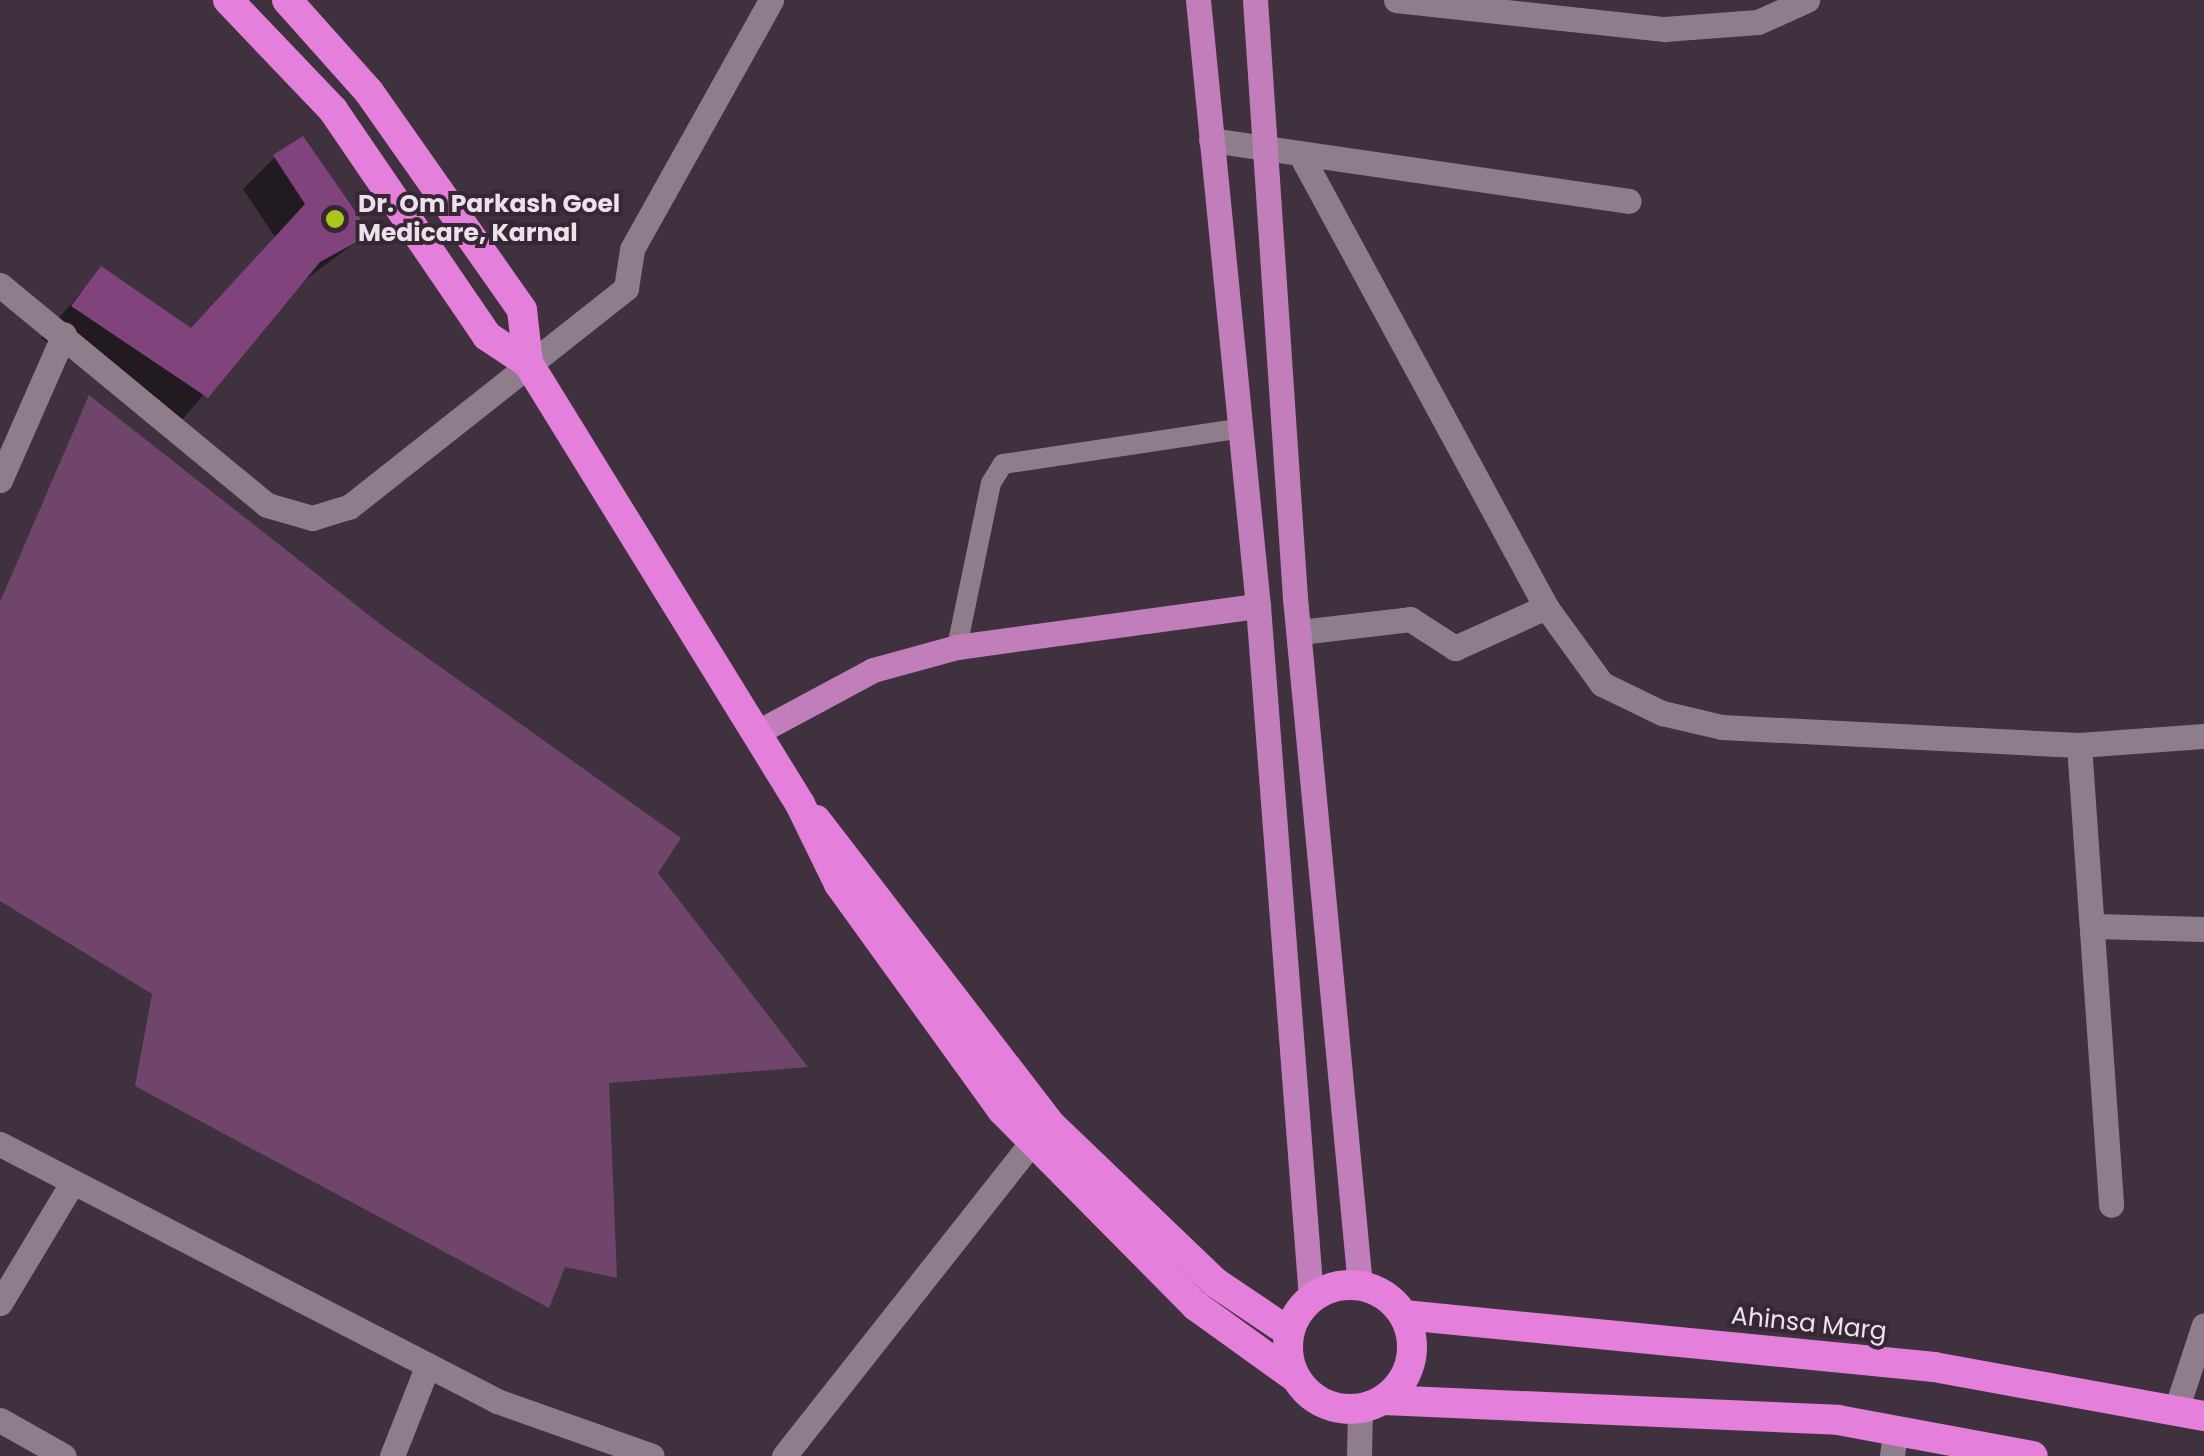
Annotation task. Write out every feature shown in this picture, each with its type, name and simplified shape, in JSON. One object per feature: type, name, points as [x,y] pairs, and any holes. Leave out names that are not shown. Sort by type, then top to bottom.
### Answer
[{"type":"highway","points":[[228,0],[333,110],[487,336],[528,363],[800,804],[839,884],[1038,1133],[1196,1306],[1324,1402],[1556,1401],[2022,1455]]},
{"type":"highway","points":[[287,0],[369,92],[522,310],[528,363]]},
{"type":"highway","points":[[1038,1133],[1216,1284],[1289,1332]]},
{"type":"highway","points":[[1296,1378],[1289,1332],[1311,1298],[1360,1285],[1404,1314],[1412,1362],[1372,1404]]},
{"type":"highway","name":"Ahinsa Marg","points":[[1404,1314],[1934,1366],[2190,1413]]},
{"type":"main road","points":[[1198,0],[1274,788],[1311,1298]]},
{"type":"main road","points":[[1254,0],[1310,787],[1360,1285]]},
{"type":"main road","points":[[756,733],[873,670],[957,647],[1258,606]]},
{"type":"main road","points":[[1274,788],[1310,787]]},
{"type":"street","points":[[0,284],[267,506],[312,518],[350,507],[626,288],[632,249],[771,0]]},
{"type":"street","points":[[1396,0],[1664,29],[1758,22],[1807,0]]},
{"type":"street","points":[[1212,140],[1268,155],[1629,201]]},
{"type":"street","points":[[1303,160],[1546,607],[1602,684],[1662,714],[1742,728],[2079,745],[2204,736]]},
{"type":"street","points":[[0,480],[64,334]]},
{"type":"street","points":[[1300,632],[1410,619],[1455,648],[1546,607]]},
{"type":"street","points":[[2079,745],[2112,1204]]},
{"type":"street","points":[[2095,926],[2204,929]]},
{"type":"street","points":[[784,1456],[1038,1133]]},
{"type":"street","points":[[0,1144],[71,1186],[427,1366],[652,1456]]},
{"type":"street","points":[[0,1302],[71,1186]]},
{"type":"street","points":[[2190,1413],[2204,1325]]},
{"type":"street","points":[[392,1456],[427,1366]]},
{"type":"street","points":[[1359,1456],[1372,1404]]},
{"type":"street","points":[[0,1420],[64,1456]]},
{"type":"lane","points":[[957,647],[991,483],[1003,464],[1237,429]]},
{"type":"shaded area","points":[[89,395],[384,627],[681,838],[658,873],[808,1067],[609,1083],[617,1278],[565,1267],[549,1308],[135,1086],[152,994],[0,901],[0,602]]},
{"type":"building","points":[[303,136],[371,234],[320,262],[208,398],[71,306],[101,266],[191,328],[305,204],[273,155]]},
{"type":"place","name":"Dr. Om Parkash Goel Medicare, Karnal","points":[[335,219]]}]
